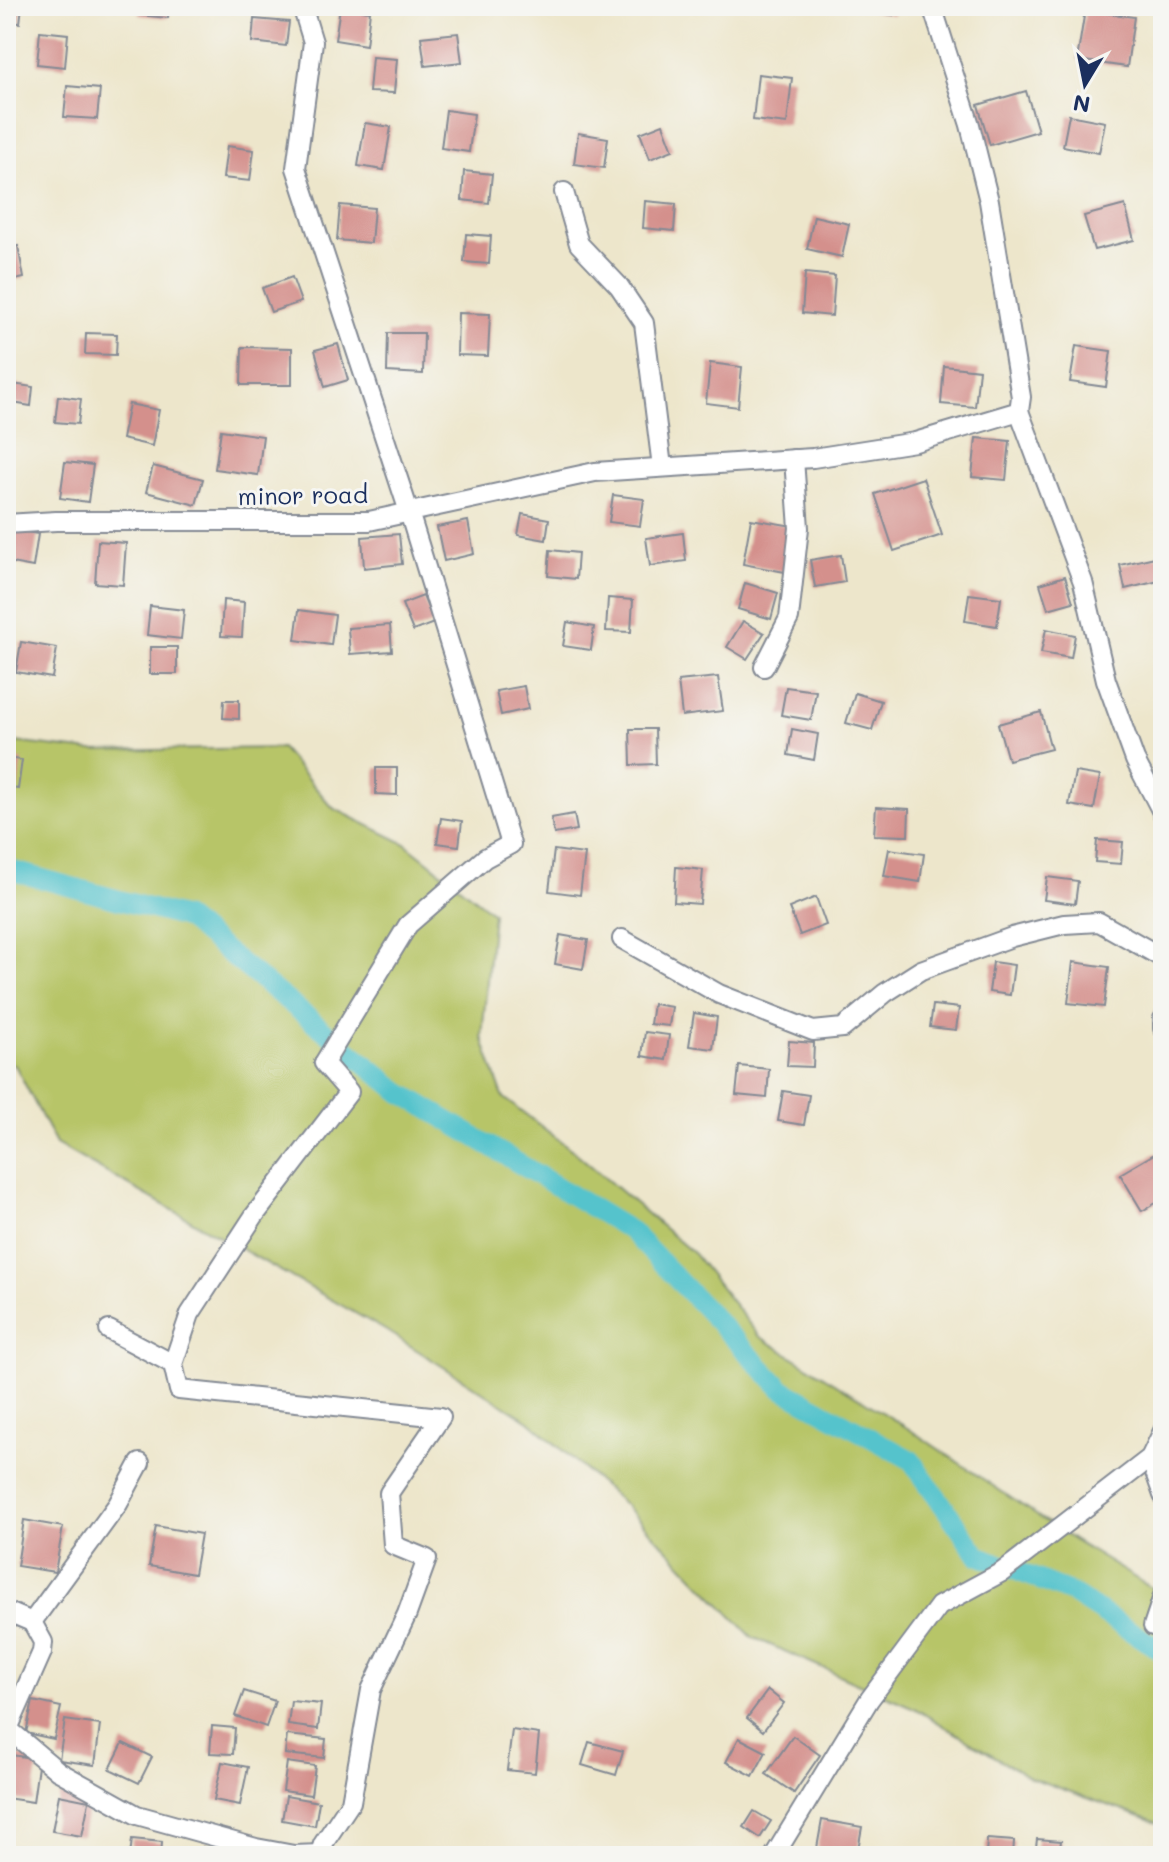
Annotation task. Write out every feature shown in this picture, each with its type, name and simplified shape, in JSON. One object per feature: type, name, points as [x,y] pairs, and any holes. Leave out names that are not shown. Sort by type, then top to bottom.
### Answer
[{"type":"street","points":[[6,1611],[32,1622],[43,1642],[42,1652],[7,1732],[58,1771],[137,1815],[256,1848],[294,1855],[319,1855],[351,1802],[371,1690],[407,1614],[427,1559],[393,1545],[389,1493],[441,1417],[179,1390],[173,1364],[190,1314],[254,1216],[349,1092],[324,1063],[408,925],[485,858],[511,844],[409,512],[296,168],[313,42],[302,6]]},
{"type":"street","points":[[932,6],[970,125],[989,201],[1021,397],[1019,411],[1083,582],[1106,680],[1135,760],[1163,814]]},
{"type":"street","points":[[564,192],[579,244],[619,286],[644,323],[662,467]]},
{"type":"street","name":"minor road","points":[[6,524],[56,521],[369,521],[595,472],[794,459],[915,442],[1019,411]]},
{"type":"street","points":[[764,667],[789,618],[799,528],[794,459]]},
{"type":"street","points":[[622,939],[719,994],[813,1031],[843,1028],[885,993],[921,970],[1012,937],[1064,924],[1099,922],[1163,958]]},
{"type":"street","points":[[1163,1019],[1163,1028]]},
{"type":"street","points":[[109,1330],[173,1364]]},
{"type":"street","points":[[774,1856],[869,1700],[939,1606],[1008,1567],[1150,1458],[1163,1431]]},
{"type":"street","points":[[1150,1458],[1163,1495]]},
{"type":"street","points":[[32,1622],[118,1504],[140,1463]]},
{"type":"street","points":[[1153,1626],[1163,1596]]},
{"type":"green space","points":[[6,741],[91,751],[281,748],[333,808],[406,844],[493,913],[482,1037],[503,1097],[576,1153],[694,1254],[759,1336],[909,1429],[1073,1540],[1163,1595],[1163,1825],[1029,1777],[914,1708],[752,1637],[624,1504],[529,1421],[385,1330],[56,1144],[15,1065],[6,1062]]},
{"type":"building","points":[[6,6],[22,6],[20,23],[6,22]]},
{"type":"building","points":[[140,6],[169,6],[168,18],[139,15]]},
{"type":"building","points":[[862,6],[894,6],[893,15],[861,9]]},
{"type":"building","points":[[340,7],[370,11],[366,45],[335,40]]},
{"type":"building","points":[[1085,10],[1134,17],[1127,67],[1077,60]]},
{"type":"building","points":[[254,19],[289,22],[286,46],[252,42]]},
{"type":"building","points":[[40,31],[68,34],[65,67],[37,64]]},
{"type":"building","points":[[458,33],[462,62],[425,66],[421,37]]},
{"type":"building","points":[[372,57],[397,59],[394,93],[369,92]]},
{"type":"building","points":[[758,74],[792,78],[787,124],[753,120]]},
{"type":"building","points":[[67,86],[100,89],[97,119],[64,117]]},
{"type":"building","points":[[1026,91],[1038,131],[990,145],[978,105]]},
{"type":"building","points":[[446,110],[474,114],[469,152],[441,148]]},
{"type":"building","points":[[1069,115],[1105,122],[1099,153],[1063,146]]},
{"type":"building","points":[[365,123],[391,127],[384,170],[358,166]]},
{"type":"building","points":[[663,124],[673,150],[650,159],[640,133]]},
{"type":"building","points":[[578,133],[608,138],[604,168],[574,164]]},
{"type":"building","points":[[227,146],[254,150],[250,181],[223,178]]},
{"type":"building","points":[[464,171],[492,174],[489,203],[462,200]]},
{"type":"building","points":[[645,201],[676,204],[674,231],[643,228]]},
{"type":"building","points":[[340,205],[374,208],[371,243],[337,240]]},
{"type":"building","points":[[1125,205],[1134,240],[1094,250],[1084,216]]},
{"type":"building","points":[[814,216],[849,224],[842,257],[807,249]]},
{"type":"building","points":[[466,234],[491,236],[489,264],[464,262]]},
{"type":"building","points":[[18,246],[24,278],[6,282],[6,248]]},
{"type":"building","points":[[805,273],[835,276],[832,316],[802,313]]},
{"type":"building","points":[[292,277],[301,302],[271,312],[262,288]]},
{"type":"building","points":[[458,313],[490,314],[488,356],[457,355]]},
{"type":"building","points":[[86,333],[117,334],[116,355],[85,354]]},
{"type":"building","points":[[388,333],[424,333],[423,374],[387,372]]},
{"type":"building","points":[[338,344],[348,380],[325,387],[315,350]]},
{"type":"building","points":[[1076,346],[1111,351],[1106,387],[1070,382]]},
{"type":"building","points":[[242,347],[292,348],[292,385],[241,385]]},
{"type":"building","points":[[710,363],[742,367],[738,407],[706,403]]},
{"type":"building","points":[[944,366],[979,370],[975,407],[941,404]]},
{"type":"building","points":[[6,383],[33,387],[31,406],[6,402]]},
{"type":"building","points":[[58,396],[81,399],[78,424],[55,422]]},
{"type":"building","points":[[129,404],[159,410],[152,446],[122,439]]},
{"type":"building","points":[[221,430],[263,436],[258,475],[215,469]]},
{"type":"building","points":[[976,438],[1010,441],[1006,480],[972,477]]},
{"type":"building","points":[[65,462],[93,465],[88,502],[60,498]]},
{"type":"building","points":[[153,466],[203,479],[196,505],[146,492]]},
{"type":"building","points":[[923,478],[942,535],[894,551],[875,494]]},
{"type":"building","points":[[613,495],[644,499],[640,526],[609,522]]},
{"type":"building","points":[[522,514],[549,519],[546,540],[518,535]]},
{"type":"building","points":[[751,519],[793,526],[785,572],[743,564]]},
{"type":"building","points":[[468,521],[474,554],[444,561],[437,527]]},
{"type":"building","points":[[6,529],[38,534],[33,567],[6,562]]},
{"type":"building","points":[[683,533],[686,561],[650,566],[646,538]]},
{"type":"building","points":[[399,534],[402,564],[364,568],[362,537]]},
{"type":"building","points":[[98,541],[126,543],[123,585],[95,583]]},
{"type":"building","points":[[550,550],[578,553],[576,579],[548,576]]},
{"type":"building","points":[[841,555],[845,582],[815,587],[810,560]]},
{"type":"building","points":[[1159,556],[1163,580],[1125,589],[1120,565]]},
{"type":"building","points":[[1065,576],[1073,602],[1048,609],[1040,584]]},
{"type":"building","points":[[745,583],[778,593],[771,619],[738,609]]},
{"type":"building","points":[[969,594],[1001,598],[997,626],[965,621]]},
{"type":"building","points":[[423,596],[434,623],[413,631],[402,604]]},
{"type":"building","points":[[608,598],[633,600],[631,632],[606,631]]},
{"type":"building","points":[[223,600],[244,602],[242,637],[221,636]]},
{"type":"building","points":[[150,606],[184,610],[181,639],[147,635]]},
{"type":"building","points":[[299,610],[335,615],[331,645],[295,640]]},
{"type":"building","points":[[743,621],[764,633],[747,659],[727,647]]},
{"type":"building","points":[[567,622],[594,627],[591,650],[563,646]]},
{"type":"building","points":[[390,625],[392,651],[350,654],[348,628]]},
{"type":"building","points":[[1046,629],[1075,635],[1071,658],[1041,653]]},
{"type":"building","points":[[21,642],[57,648],[52,678],[16,672]]},
{"type":"building","points":[[150,647],[177,647],[177,674],[150,674]]},
{"type":"building","points":[[718,677],[723,711],[682,716],[678,681]]},
{"type":"building","points":[[524,686],[528,709],[501,715],[496,691]]},
{"type":"building","points":[[786,687],[816,691],[811,720],[781,715]]},
{"type":"building","points":[[855,693],[881,701],[872,730],[846,723]]},
{"type":"building","points":[[224,700],[239,700],[239,719],[223,718]]},
{"type":"building","points":[[1041,712],[1051,749],[1008,760],[998,724]]},
{"type":"building","points":[[630,729],[655,729],[656,764],[631,765]]},
{"type":"building","points":[[792,729],[818,734],[814,760],[788,755]]},
{"type":"building","points":[[6,758],[22,760],[18,789],[6,787]]},
{"type":"building","points":[[376,768],[397,768],[397,795],[376,794]]},
{"type":"building","points":[[1075,772],[1100,776],[1094,809],[1069,805]]},
{"type":"building","points":[[876,807],[909,809],[908,836],[874,835]]},
{"type":"building","points":[[574,814],[577,830],[554,834],[551,818]]},
{"type":"building","points":[[441,818],[462,821],[459,846],[437,843]]},
{"type":"building","points":[[1097,840],[1123,842],[1121,864],[1095,862]]},
{"type":"building","points":[[889,849],[924,854],[920,882],[884,876]]},
{"type":"building","points":[[554,850],[585,854],[580,895],[549,891]]},
{"type":"building","points":[[676,867],[703,870],[700,904],[674,902]]},
{"type":"building","points":[[1047,877],[1078,881],[1075,904],[1044,900]]},
{"type":"building","points":[[816,897],[826,925],[800,935],[789,908]]},
{"type":"building","points":[[560,935],[588,940],[583,969],[555,964]]},
{"type":"building","points":[[993,962],[1014,965],[1010,995],[989,992]]},
{"type":"building","points":[[1073,962],[1109,967],[1104,1007],[1068,1003]]},
{"type":"building","points":[[653,1004],[672,1007],[669,1026],[650,1024]]},
{"type":"building","points":[[933,1005],[959,1008],[956,1030],[930,1027]]},
{"type":"building","points":[[694,1013],[717,1017],[713,1049],[689,1046]]},
{"type":"building","points":[[645,1032],[669,1035],[666,1060],[642,1056]]},
{"type":"building","points":[[789,1041],[814,1043],[813,1067],[787,1066]]},
{"type":"building","points":[[739,1066],[769,1069],[767,1098],[736,1095]]},
{"type":"building","points":[[783,1091],[809,1095],[804,1125],[778,1121]]},
{"type":"building","points":[[1156,1153],[1163,1165],[1163,1199],[1142,1211],[1120,1174]]},
{"type":"building","points":[[24,1520],[63,1527],[55,1572],[17,1566]]},
{"type":"building","points":[[156,1526],[201,1534],[194,1574],[149,1566]]},
{"type":"building","points":[[768,1690],[784,1703],[763,1731],[747,1718]]},
{"type":"building","points":[[244,1691],[275,1701],[266,1727],[235,1716]]},
{"type":"building","points":[[33,1701],[61,1707],[54,1739],[26,1733]]},
{"type":"building","points":[[291,1701],[321,1704],[318,1729],[288,1725]]},
{"type":"building","points":[[65,1720],[100,1725],[95,1765],[59,1760]]},
{"type":"building","points":[[212,1726],[235,1728],[233,1754],[210,1753]]},
{"type":"building","points":[[512,1730],[539,1734],[535,1773],[507,1770]]},
{"type":"building","points":[[287,1735],[326,1739],[324,1758],[285,1754]]},
{"type":"building","points":[[793,1736],[820,1755],[794,1793],[766,1774]]},
{"type":"building","points":[[739,1738],[766,1752],[753,1776],[726,1762]]},
{"type":"building","points":[[589,1742],[623,1751],[616,1775],[582,1765]]},
{"type":"building","points":[[123,1743],[152,1757],[139,1783],[110,1769]]},
{"type":"building","points":[[11,1755],[39,1759],[33,1802],[6,1798]]},
{"type":"building","points":[[222,1762],[248,1767],[240,1805],[214,1800]]},
{"type":"building","points":[[287,1762],[315,1766],[311,1795],[283,1791]]},
{"type":"building","points":[[59,1795],[89,1801],[82,1836],[52,1831]]},
{"type":"building","points":[[286,1796],[319,1802],[315,1826],[282,1820]]},
{"type":"building","points":[[754,1811],[771,1821],[760,1838],[744,1827]]},
{"type":"building","points":[[822,1820],[862,1827],[857,1855],[817,1848]]},
{"type":"building","points":[[132,1839],[162,1842],[161,1856],[130,1856]]},
{"type":"building","points":[[987,1839],[1014,1841],[1013,1856],[986,1856]]},
{"type":"building","points":[[1037,1839],[1061,1841],[1059,1856],[1035,1856]]},
{"type":"building","points":[[203,1847],[236,1855],[236,1856],[201,1856]]},
{"type":"waterway","points":[[6,869],[185,918],[400,1092],[631,1231],[781,1388],[911,1460],[978,1555],[1071,1593],[1163,1652]]}]
